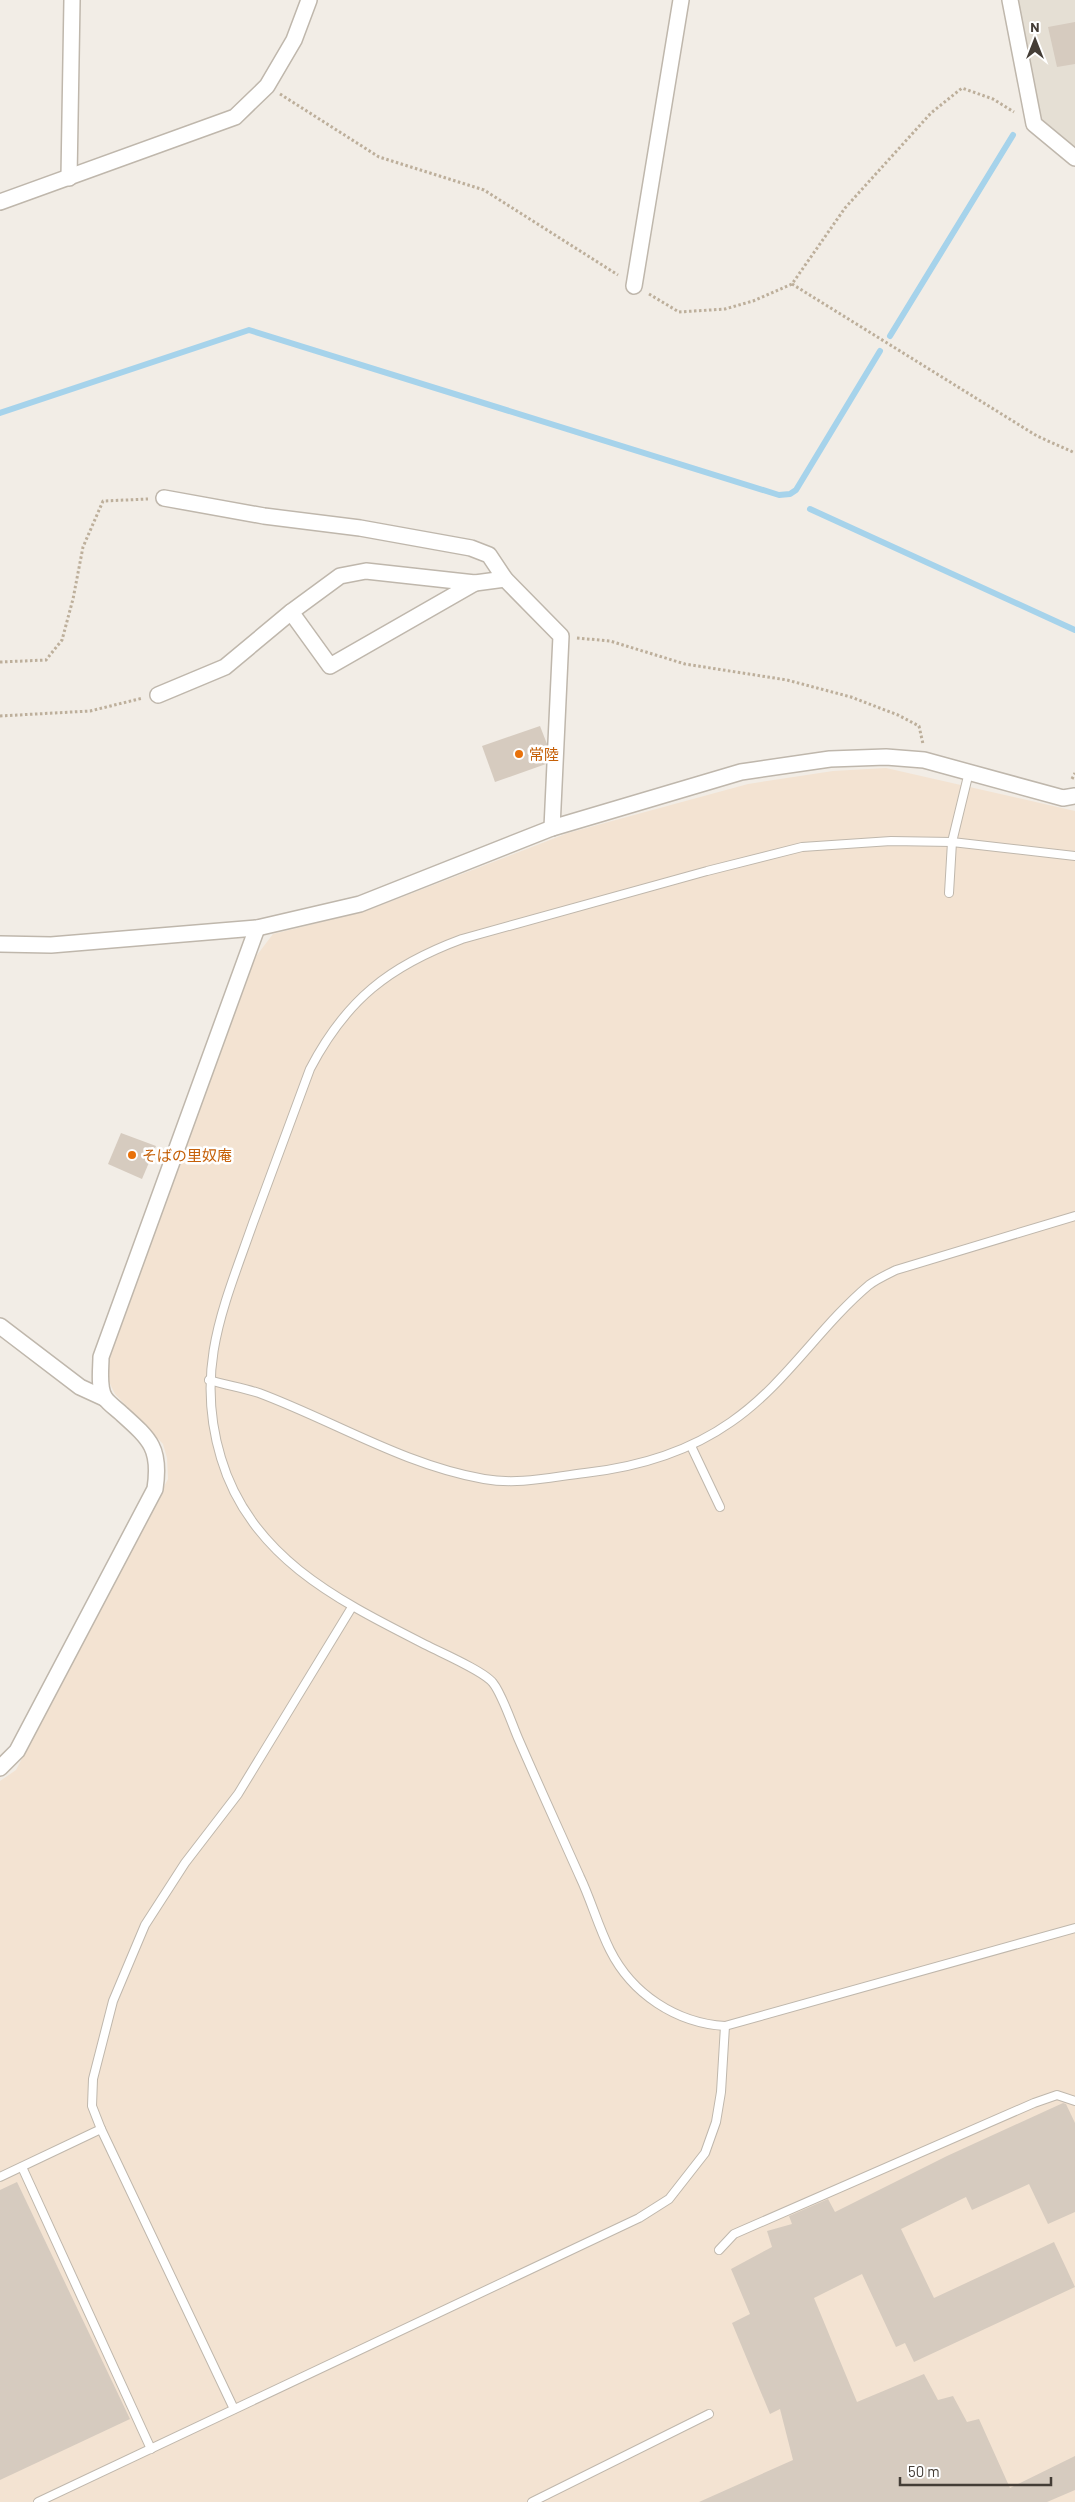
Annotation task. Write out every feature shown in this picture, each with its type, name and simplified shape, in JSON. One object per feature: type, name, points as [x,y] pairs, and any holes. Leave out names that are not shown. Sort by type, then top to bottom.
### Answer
[{"type":"street","points":[[69,178],[72,0]]},
{"type":"street","points":[[0,202],[235,117],[267,86],[294,40],[309,0]]},
{"type":"street","points":[[634,286],[681,0]]},
{"type":"street","points":[[1010,0],[1034,124],[1075,158]]},
{"type":"street","points":[[164,498],[264,516],[360,528],[471,548],[489,555],[505,579],[561,636],[552,828]]},
{"type":"street","points":[[158,695],[225,667],[291,612],[340,576],[366,571],[475,583],[505,579]]},
{"type":"street","points":[[291,612],[330,666],[475,583]]},
{"type":"street","points":[[0,944],[51,945],[256,928],[360,904],[552,828],[742,772],[830,759],[886,756],[924,760],[1063,798],[1075,796]]},
{"type":"street","points":[[104,1398],[100,1379],[102,1357],[256,928]]},
{"type":"street","points":[[0,1326],[80,1387],[104,1398],[135,1426],[154,1448],[158,1469],[154,1489],[17,1751],[1,1766]]},
{"type":"lane","points":[[949,893],[952,842],[969,772]]},
{"type":"lane","points":[[1075,856],[952,842],[891,841],[802,847],[768,854],[462,939],[431,950],[402,966],[379,982],[346,1014],[326,1039],[310,1070],[218,1322],[210,1380],[212,1417],[221,1459],[236,1496],[256,1526],[280,1554],[306,1577],[352,1607],[455,1660],[493,1682],[586,1890],[609,1949],[621,1969],[660,2008],[712,2025],[725,2026],[1075,1928]]},
{"type":"lane","points":[[210,1380],[258,1393],[434,1468],[486,1479],[542,1480],[616,1470],[652,1461],[691,1446],[730,1424],[757,1403],[822,1331],[870,1284],[896,1270],[1075,1216]]},
{"type":"lane","points":[[691,1446],[720,1507]]},
{"type":"lane","points":[[234,2409],[101,2130],[92,2106],[93,2079],[113,2001],[145,1925],[185,1863],[238,1794],[352,1607]]},
{"type":"lane","points":[[38,2502],[640,2218],[669,2198],[704,2153],[716,2122],[725,2026]]},
{"type":"lane","points":[[719,2250],[734,2234],[1034,2103],[1057,2095],[1074,2099]]},
{"type":"lane","points":[[0,2177],[101,2130]]},
{"type":"lane","points":[[22,2167],[151,2449]]},
{"type":"lane","points":[[532,2502],[709,2414]]},
{"type":"path","points":[[267,86],[379,157],[484,190],[634,286],[679,312],[725,308],[753,301],[792,284],[845,208],[931,112],[962,88],[993,99],[1034,124]]},
{"type":"path","points":[[792,284],[1037,436],[1075,453]]},
{"type":"path","points":[[0,662],[46,660],[62,640],[73,599],[83,547],[103,501],[164,498]]},
{"type":"path","points":[[561,636],[610,641],[685,664],[787,680],[851,697],[898,715],[919,726],[923,736],[924,760]]},
{"type":"path","points":[[0,716],[90,711],[158,695]]},
{"type":"shaded area","points":[[1010,0],[1075,0],[1075,158],[1034,124]]},
{"type":"shaded area","points":[[886,768],[1075,811],[1075,2502],[0,2502],[0,1781],[16,1770],[168,1479],[167,1458],[163,1444],[115,1394],[107,1378],[107,1359],[251,963],[273,934],[366,911],[568,833],[748,784],[833,771]]},
{"type":"building","points":[[1075,22],[1075,64],[1057,67],[1048,27]]},
{"type":"building","points":[[540,726],[547,744],[546,764],[495,782],[482,746]]},
{"type":"building","name":"そばの里奴庵","points":[[121,1133],[156,1146],[142,1179],[108,1164]]},
{"type":"building","points":[[1063,2103],[1066,2104],[1075,2123],[1075,2212],[1048,2224],[1029,2184],[972,2210],[966,2197],[901,2229],[934,2298],[1054,2242],[1075,2287],[914,2362],[905,2343],[896,2347],[862,2274],[814,2298],[857,2402],[924,2374],[938,2400],[953,2396],[967,2422],[979,2419],[1010,2488],[1075,2456],[1075,2490],[1047,2502],[699,2502],[793,2460],[780,2409],[770,2414],[732,2323],[750,2314],[731,2269],[772,2247],[767,2231],[792,2224],[789,2216],[828,2199],[835,2212],[947,2156]]},
{"type":"building","points":[[17,2182],[130,2419],[0,2480],[0,2190]]},
{"type":"waterway","points":[[890,336],[1013,135]]},
{"type":"waterway","points":[[0,413],[249,330],[779,495],[790,494],[796,490],[880,351]]},
{"type":"waterway","points":[[810,509],[1075,630]]},
{"type":"place","name":"常陸","points":[[519,754]]},
{"type":"place","name":"そばの里奴庵","points":[[132,1155]]}]
